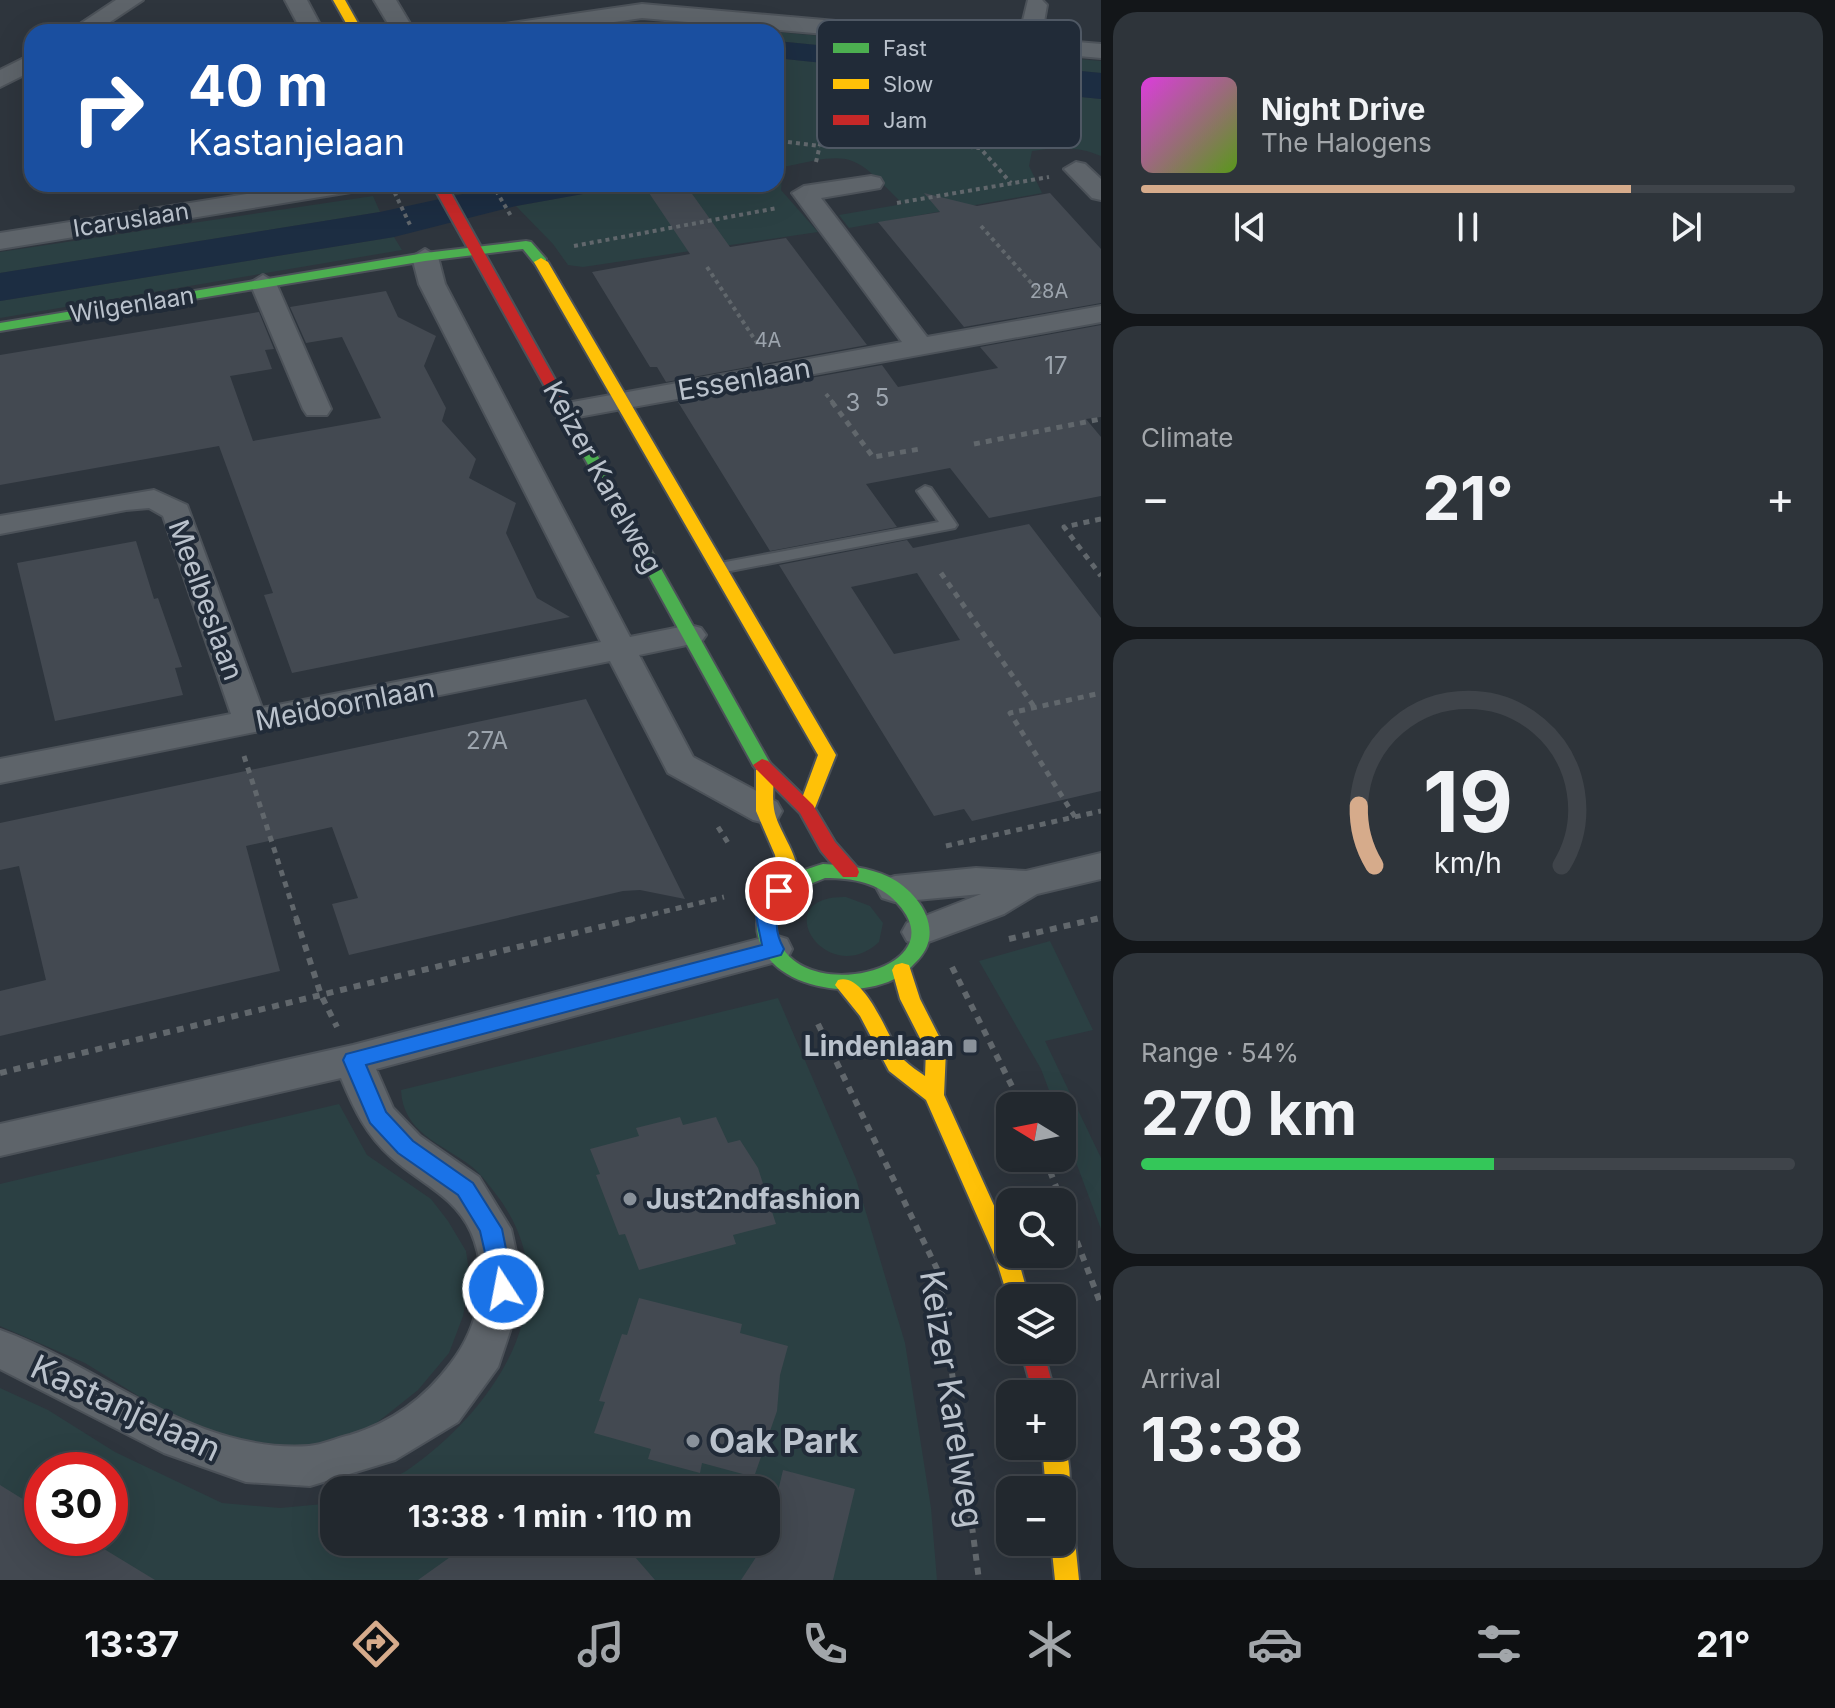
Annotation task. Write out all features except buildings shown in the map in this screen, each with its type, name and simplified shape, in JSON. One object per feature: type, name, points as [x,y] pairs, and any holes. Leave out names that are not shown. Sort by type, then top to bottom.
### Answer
[{"type":"main road","points":[[339,0],[352,24]]},
{"type":"main road","name":"Keizer Karelweg","points":[[443,192],[765,770],[807,809],[828,846],[850,872]]},
{"type":"main road","name":"Wilgenlaan","points":[[0,327],[263,283],[419,244],[531,249]]},
{"type":"main road","name":"Keizer Karelweg","points":[[531,249],[623,401],[827,755],[807,809]]},
{"type":"main road","name":"Keizer Karelweg","points":[[765,770],[765,811],[784,855],[788,884]]},
{"type":"main road","points":[[823,871],[850,872],[874,878],[895,889],[916,914],[920,932],[916,951],[902,970],[872,982],[845,985],[807,976],[785,962],[767,936],[765,916],[773,898],[788,884],[823,871]]},
{"type":"main road","points":[[902,970],[910,999],[936,1050],[934,1095],[1007,1259],[1014,1284]]},
{"type":"main road","points":[[845,985],[867,1011],[896,1065],[934,1095]]},
{"type":"main road","points":[[1065,1556],[1067,1580]]},
{"type":"street","points":[[92,24],[132,0]]},
{"type":"street","points":[[296,0],[309,24]]},
{"type":"street","points":[[385,0],[399,24]]},
{"type":"street","points":[[540,24],[640,5],[855,20]]},
{"type":"street","points":[[1033,20],[1036,5]]},
{"type":"street","points":[[1081,49],[1101,51]]},
{"type":"street","points":[[3,77],[24,65]]},
{"type":"street","points":[[1078,170],[1101,193]]},
{"type":"street","points":[[871,183],[815,204],[920,347]]},
{"type":"street","name":"Icaruslaan","points":[[0,241],[307,192]]},
{"type":"street","points":[[419,244],[432,284],[680,765],[765,811]]},
{"type":"street","points":[[263,283],[317,409]]},
{"type":"street","name":"Essenlaan","points":[[567,411],[1101,314]]},
{"type":"street","name":"Meelbeslaan","points":[[0,525],[126,501],[154,499],[176,511],[251,723]]},
{"type":"street","name":"Meidoornlaan","points":[[0,771],[690,635]]},
{"type":"street","points":[[895,889],[976,881],[1026,884],[1101,866]]},
{"type":"street","points":[[920,932],[991,905],[1026,884]]},
{"type":"street","points":[[0,1140],[353,1060],[774,949]]},
{"type":"street","name":"Kastanjelaan","points":[[0,1348],[180,1439],[246,1462],[310,1466],[379,1446],[443,1408],[483,1354],[503,1289],[491,1229],[465,1189],[406,1147],[377,1117],[353,1060]]},
{"type":"lane","points":[[720,568],[949,525],[925,491]]},
{"type":"path","points":[[788,142],[817,146]]},
{"type":"path","points":[[531,249],[815,204],[820,148]]},
{"type":"path","points":[[980,148],[1012,184]]},
{"type":"path","points":[[894,204],[1078,170]]},
{"type":"path","points":[[395,192],[419,244]]},
{"type":"path","points":[[497,192],[517,227]]},
{"type":"path","points":[[981,226],[1065,321]]},
{"type":"path","points":[[707,267],[777,373]]},
{"type":"path","points":[[807,367],[873,457],[920,449]]},
{"type":"path","points":[[974,444],[1101,419]]},
{"type":"path","points":[[1101,519],[1064,527],[1101,576]]},
{"type":"path","points":[[941,573],[1035,708]]},
{"type":"path","points":[[1075,817],[1010,713],[1101,693]]},
{"type":"path","points":[[251,723],[243,753],[321,995],[353,1060]]},
{"type":"path","points":[[937,848],[1101,811]]},
{"type":"path","points":[[0,1073],[737,894],[759,869],[784,855]]},
{"type":"path","points":[[997,942],[1101,918]]},
{"type":"path","points":[[910,999],[934,983],[949,961],[1015,1092]]},
{"type":"path","name":"Keizer Karelweg","points":[[815,1019],[939,1273],[979,1580]]},
{"type":"path","points":[[1076,1239],[1101,1305]]},
{"type":"green space","points":[[784,33],[817,36],[817,45],[784,42]]},
{"type":"green space","points":[[784,59],[817,62],[817,148],[1067,148],[1032,151],[1029,166],[1042,193],[849,228],[839,215],[903,204],[873,174],[851,160],[839,158],[784,167]]},
{"type":"green space","points":[[1081,59],[1101,61],[1101,73],[1081,71]]},
{"type":"green space","points":[[1081,97],[1101,99],[1101,156],[1067,148],[1081,148]]},
{"type":"green space","points":[[593,192],[783,192],[818,232],[583,267],[568,265],[553,244],[516,206]]},
{"type":"green space","points":[[373,196],[380,212],[0,273],[0,252]]},
{"type":"green space","points":[[394,237],[402,250],[0,318],[0,301]]},
{"type":"green space","points":[[846,897],[870,906],[883,923],[879,942],[859,954],[840,955],[824,949],[812,937],[807,923],[810,910],[822,900]]},
{"type":"green space","points":[[1050,941],[1093,1030],[1045,1041],[1069,1092],[1050,1092],[1041,1069],[979,961]]},
{"type":"green space","points":[[778,998],[856,1179],[905,1343],[931,1508],[937,1580],[0,1580],[0,1388],[48,1410],[115,1452],[24,1452],[24,1556],[128,1556],[128,1458],[222,1503],[280,1508],[320,1504],[320,1556],[780,1556],[780,1476],[397,1476],[441,1443],[471,1414],[496,1381],[515,1345],[526,1308],[527,1270],[518,1231],[495,1193],[471,1166],[416,1127],[403,1105],[401,1090]]},
{"type":"green space","points":[[339,1104],[367,1155],[431,1199],[448,1221],[466,1251],[470,1278],[463,1316],[449,1353],[418,1390],[374,1425],[323,1448],[244,1448],[153,1405],[85,1363],[0,1326],[0,1184]]},
{"type":"green space","points":[[1076,1106],[1101,1158],[1101,1229],[1076,1162]]},
{"type":"water","points":[[784,42],[817,45],[817,62],[784,59]]},
{"type":"water","points":[[1081,71],[1101,73],[1101,99],[1081,97]]},
{"type":"water","points":[[472,192],[594,192],[516,206],[394,237],[0,301],[0,273],[380,212]]},
{"type":"traffic: fast","points":[[0,327],[425,257],[526,245],[541,262]]},
{"type":"traffic: fast","points":[[565,410],[762,765]]},
{"type":"traffic: fast","points":[[823,871],[848,872],[882,882],[910,905],[918,922],[919,940],[915,951],[897,969],[873,980],[847,983],[820,980],[796,971],[778,955],[767,934],[767,908],[786,886],[823,871]]},
{"type":"traffic: slow","points":[[339,0],[352,24]]},
{"type":"traffic: slow","points":[[541,262],[827,755],[807,809]]},
{"type":"traffic: slow","points":[[765,770],[765,811],[784,855],[788,884]]},
{"type":"traffic: slow","points":[[902,970],[910,999],[936,1050],[934,1095],[1007,1259],[1014,1284]]},
{"type":"traffic: slow","points":[[845,985],[867,1011],[896,1065],[934,1095]]},
{"type":"traffic: slow","points":[[1055,1460],[1057,1476]]},
{"type":"traffic: slow","points":[[1065,1556],[1067,1580]]},
{"type":"traffic: jam","points":[[443,192],[565,410]]},
{"type":"traffic: jam","points":[[762,765],[807,809],[828,846],[850,872]]},
{"type":"traffic: jam","points":[[1036,1364],[1040,1380]]},
{"type":"place","name":"Lindenlaan","points":[[970,1046]]},
{"type":"place","name":"Just2ndfashion","points":[[630,1199]]},
{"type":"place","name":"Oak Park","points":[[693,1441]]},
{"type":"route","points":[[503,1289],[491,1229],[465,1189],[406,1147],[377,1117],[353,1060],[774,949],[767,936],[765,916],[779,891]]}]
